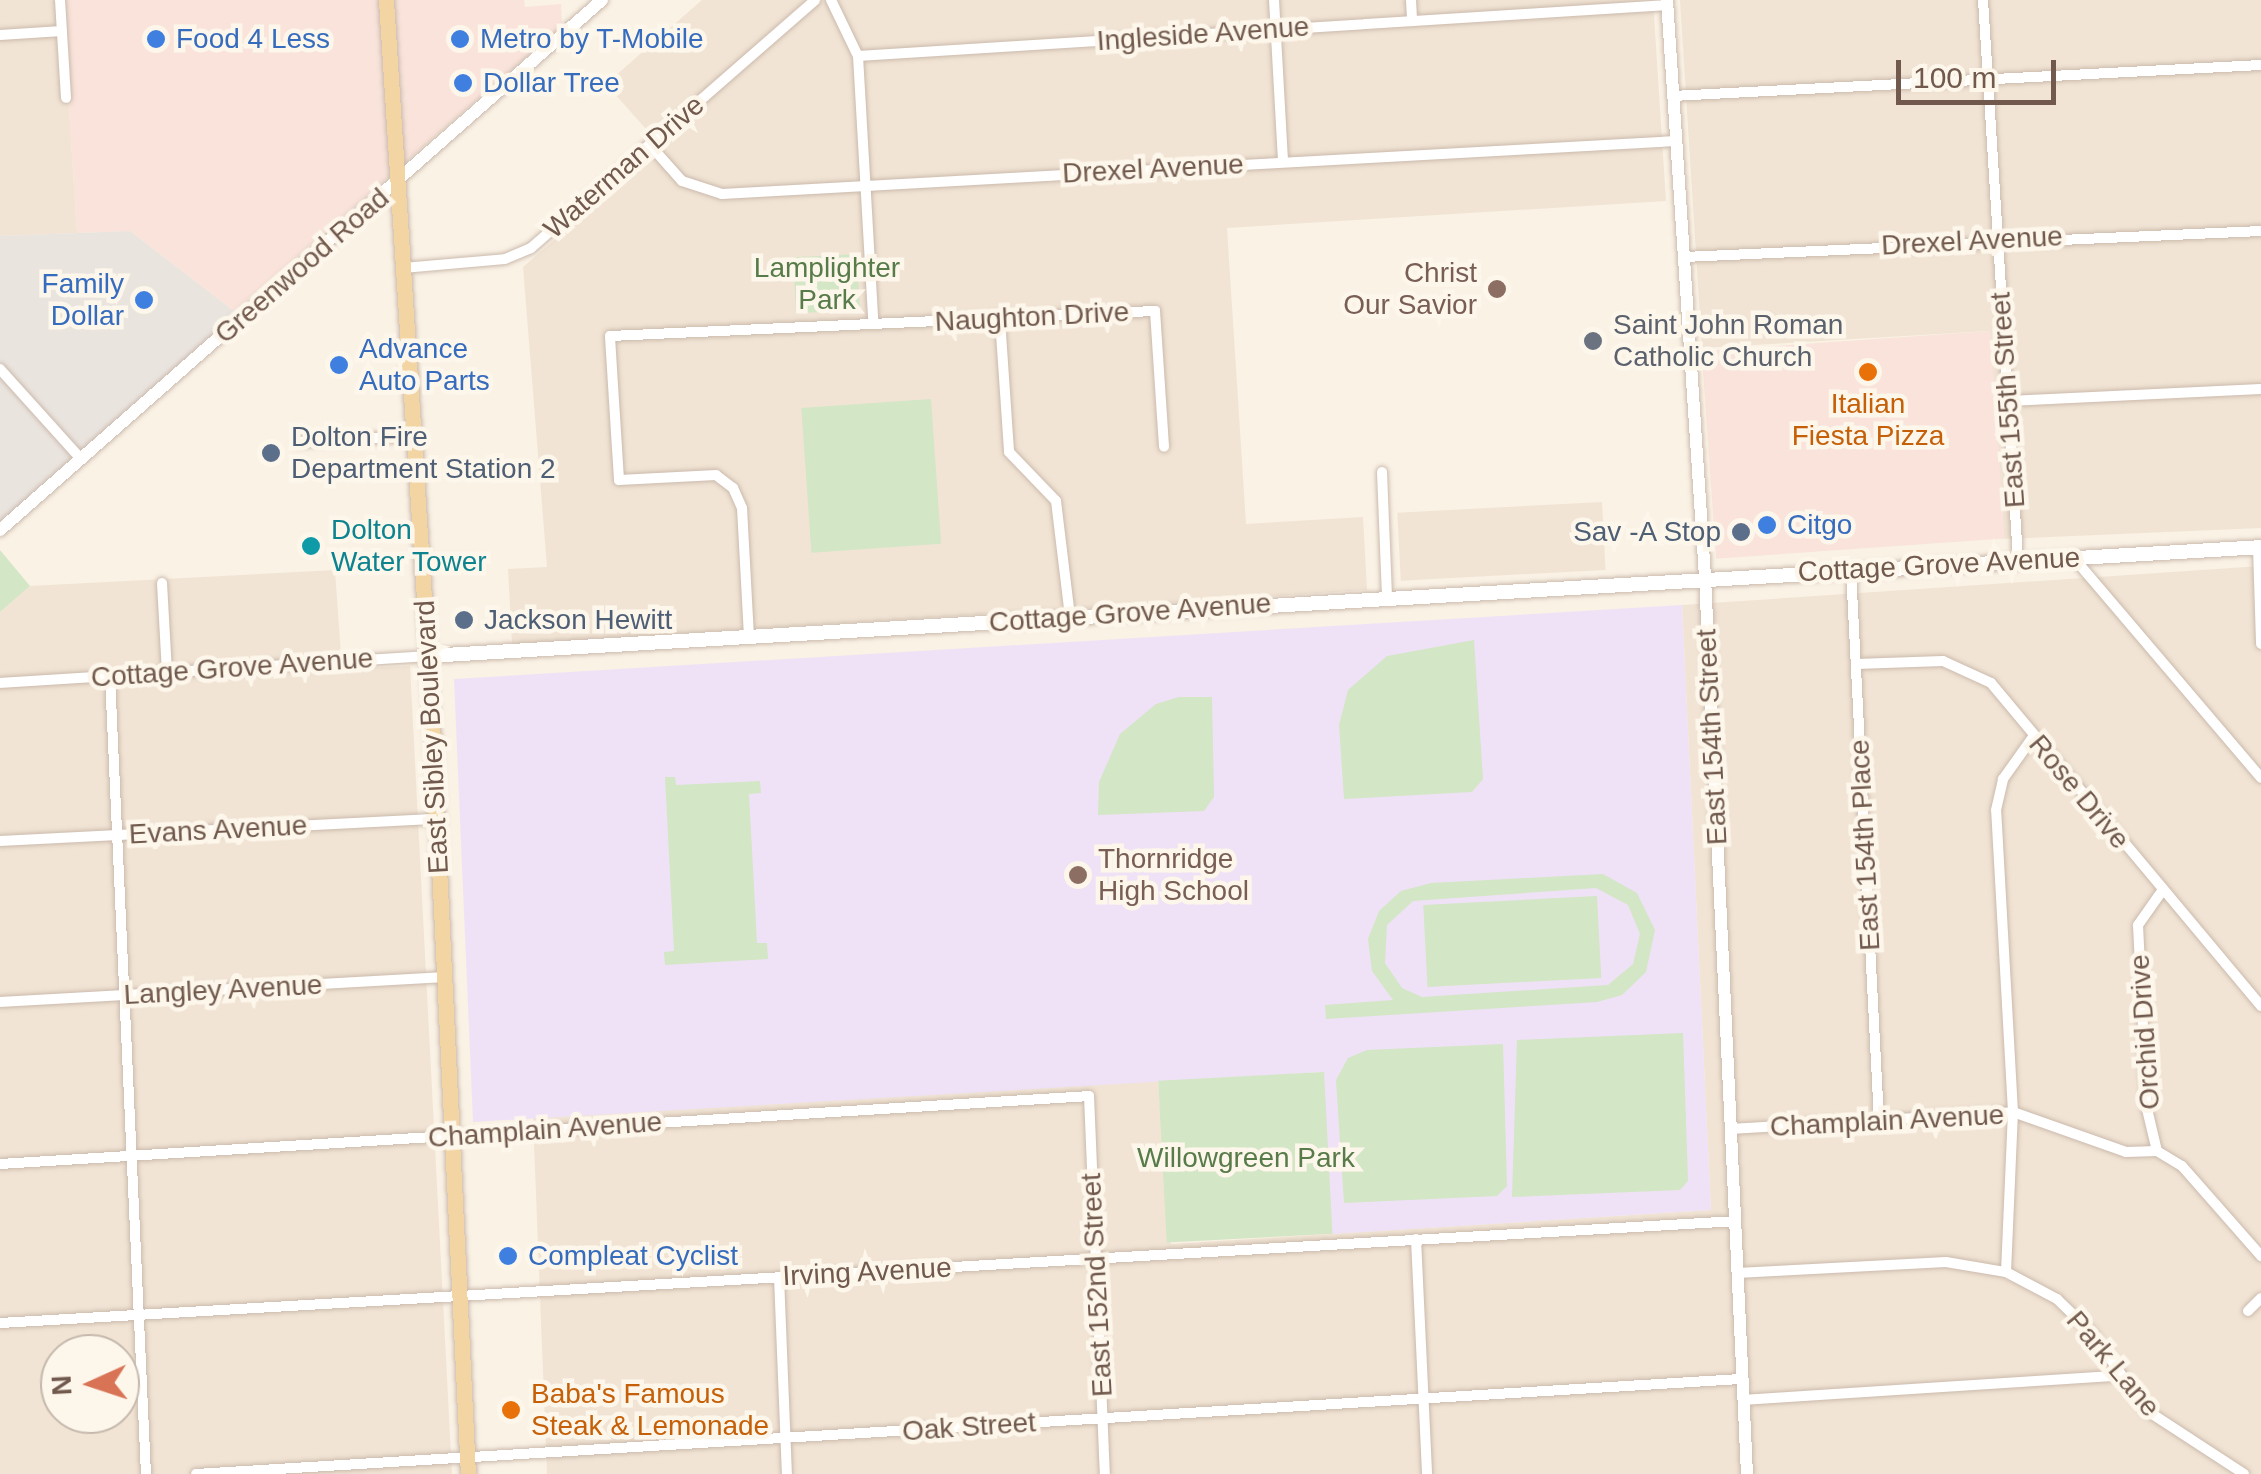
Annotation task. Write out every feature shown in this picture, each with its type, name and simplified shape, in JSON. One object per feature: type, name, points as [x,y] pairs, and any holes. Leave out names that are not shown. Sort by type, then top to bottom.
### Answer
[{"type":"main road","name":"East Sibley Boulevard","points":[[386,0],[437,818],[467,1466]]},
{"type":"main road","name":"Cottage Grove Avenue","points":[[428,656],[2259,547]]},
{"type":"street","points":[[60,0],[66,98]]},
{"type":"street","name":"Greenwood Road","points":[[0,530],[602,0]]},
{"type":"street","name":"Waterman Drive","points":[[403,268],[505,259],[530,248],[815,0]]},
{"type":"street","points":[[831,0],[858,56],[874,320]]},
{"type":"street","points":[[1274,0],[1283,162]]},
{"type":"street","points":[[1411,0],[1412,21]]},
{"type":"street","name":"East 155th Street","points":[[1982,0],[2018,560]]},
{"type":"street","name":"Ingleside Avenue","points":[[858,56],[1667,2]]},
{"type":"street","name":"East 154th Street","points":[[1667,2],[1705,577],[1746,1474]]},
{"type":"street","points":[[0,36],[62,32]]},
{"type":"street","points":[[1674,96],[2261,65]]},
{"type":"street","name":"Drexel Avenue","points":[[650,144],[682,181],[708,194],[1676,141]]},
{"type":"street","name":"Drexel Avenue","points":[[1684,257],[2261,230]]},
{"type":"street","name":"Naughton Drive","points":[[750,636],[742,508],[716,474],[619,480],[610,336],[874,320],[1000,319],[1155,310],[1164,447]]},
{"type":"street","points":[[1000,319],[1009,452],[1056,501],[1070,617]]},
{"type":"street","points":[[0,369],[81,460]]},
{"type":"street","points":[[2008,401],[2261,389]]},
{"type":"street","points":[[298,442],[415,436]]},
{"type":"street","points":[[1382,472],[1387,597]]},
{"type":"street","points":[[2259,547],[2261,644]]},
{"type":"street","points":[[2072,557],[2261,778]]},
{"type":"street","name":"East 154th Place","points":[[1852,570],[1879,1120]]},
{"type":"street","points":[[162,582],[166,672]]},
{"type":"street","name":"Cottage Grove Avenue","points":[[0,683],[428,656]]},
{"type":"street","name":"Rose Drive","points":[[1856,664],[1942,661],[1990,683],[2261,1006]]},
{"type":"street","points":[[110,676],[146,1474]]},
{"type":"street","points":[[2006,1272],[2014,1112],[1996,810],[2002,779],[2033,738]]},
{"type":"street","name":"Evans Avenue","points":[[0,841],[437,818]]},
{"type":"street","name":"Orchid Drive","points":[[2158,1151],[2148,1108],[2138,925],[2162,891]]},
{"type":"street","name":"Langley Avenue","points":[[0,1002],[445,977]]},
{"type":"street","name":"Champlain Avenue","points":[[0,1164],[1089,1096]]},
{"type":"street","name":"East 152nd Street","points":[[1089,1096],[1105,1474]]},
{"type":"street","name":"Champlain Avenue","points":[[1730,1129],[2014,1112],[2126,1152],[2158,1151]]},
{"type":"street","points":[[2158,1151],[2182,1166],[2261,1256]]},
{"type":"street","name":"Irving Avenue","points":[[0,1323],[1734,1220]]},
{"type":"street","points":[[1416,1240],[1428,1474]]},
{"type":"street","name":"Park Lane","points":[[1738,1273],[1946,1262],[2006,1272],[2057,1299],[2093,1334],[2119,1376],[2181,1438],[2244,1474]]},
{"type":"street","points":[[778,1277],[787,1474]]},
{"type":"street","points":[[2248,1312],[2261,1298]]},
{"type":"street","points":[[1743,1400],[2119,1376]]},
{"type":"street","name":"Oak Street","points":[[196,1474],[467,1466],[786,1439],[1742,1379]]},
{"type":"shaded area","points":[[0,0],[62,0],[77,233],[0,236]]},
{"type":"shaded area","points":[[62,0],[524,0],[525,7],[561,4],[562,26],[234,311],[130,231],[77,233]]},
{"type":"shaded area","points":[[702,0],[1653,0],[1666,201],[1227,228],[1246,524],[1363,517],[1367,590],[512,644],[508,569],[547,567],[523,267],[662,147],[606,84]]},
{"type":"shaded area","points":[[1680,0],[2261,0],[2261,528],[2003,539],[1989,331],[1702,348]]},
{"type":"shaded area","points":[[130,231],[243,318],[0,530],[0,236]]},
{"type":"shaded area","points":[[1990,331],[2005,538],[1716,559],[1702,351]]},
{"type":"shaded area","points":[[1602,502],[1606,570],[1401,581],[1397,513]]},
{"type":"shaded area","points":[[2261,566],[2261,1474],[547,1474],[533,1118],[1158,1081],[1171,1244],[1711,1210],[1682,605]]},
{"type":"shaded area","points":[[335,570],[342,669],[410,666],[452,1474],[0,1474],[0,612],[30,586]]},
{"type":"shaded area","name":"Thornridge High School","points":[[1682,605],[1711,1210],[1332,1234],[1323,1072],[473,1122],[454,679]]},
{"type":"green space","name":"Lamplighter Park","points":[[857,254],[860,310],[796,313],[793,257]]},
{"type":"green space","points":[[931,399],[941,544],[811,553],[801,408]]},
{"type":"green space","points":[[0,550],[30,586],[0,612]]},
{"type":"green space","points":[[1474,640],[1483,779],[1472,792],[1344,799],[1339,725],[1348,690],[1387,656]]},
{"type":"green space","points":[[1179,697],[1212,697],[1214,797],[1204,811],[1098,815],[1099,782],[1120,734],[1156,704]]},
{"type":"green space","points":[[665,777],[675,777],[676,785],[760,781],[761,793],[749,794],[757,943],[767,943],[768,959],[665,965],[664,952],[674,951]]},
{"type":"green space","points":[[1603,874],[1637,893],[1655,930],[1646,972],[1622,995],[1597,1002],[1326,1019],[1325,1005],[1393,1000],[1372,971],[1368,939],[1379,911],[1401,891],[1431,883]],"holes":[[[1596,888],[1628,905],[1640,934],[1633,964],[1608,985],[1422,997],[1402,988],[1385,963],[1387,925],[1413,901]]]},
{"type":"green space","points":[[1597,896],[1601,978],[1428,987],[1423,905]]},
{"type":"green space","points":[[1683,1033],[1688,1181],[1680,1190],[1512,1197],[1517,1040]]},
{"type":"green space","points":[[1503,1044],[1507,1186],[1497,1196],[1344,1203],[1336,1080],[1348,1058],[1367,1050]]},
{"type":"green space","name":"Willowgreen Park","points":[[1324,1072],[1332,1234],[1167,1242],[1158,1081]]},
{"type":"place","name":"Food 4 Less","points":[[156,39]]},
{"type":"place","name":"Metro by T-Mobile","points":[[460,39]]},
{"type":"place","name":"Dollar Tree","points":[[463,83]]},
{"type":"place","name":"Christ Our Savior","points":[[1497,289]]},
{"type":"place","name":"Family Dollar","points":[[144,300]]},
{"type":"place","name":"Saint John Roman Catholic Church","points":[[1593,341]]},
{"type":"place","name":"Advance Auto Parts","points":[[339,365]]},
{"type":"place","name":"Italian Fiesta Pizza","points":[[1868,372]]},
{"type":"place","name":"Dolton Fire Department Station 2","points":[[271,453]]},
{"type":"place","name":"Citgo","points":[[1767,525]]},
{"type":"place","name":"Sav -A Stop","points":[[1741,532]]},
{"type":"place","name":"Dolton Water Tower","points":[[311,546]]},
{"type":"place","name":"Jackson Hewitt","points":[[464,620]]},
{"type":"place","name":"Thornridge High School","points":[[1078,875]]},
{"type":"place","name":"Compleat Cyclist","points":[[508,1256]]},
{"type":"place","name":"Baba's Famous Steak & Lemonade","points":[[511,1410]]}]
